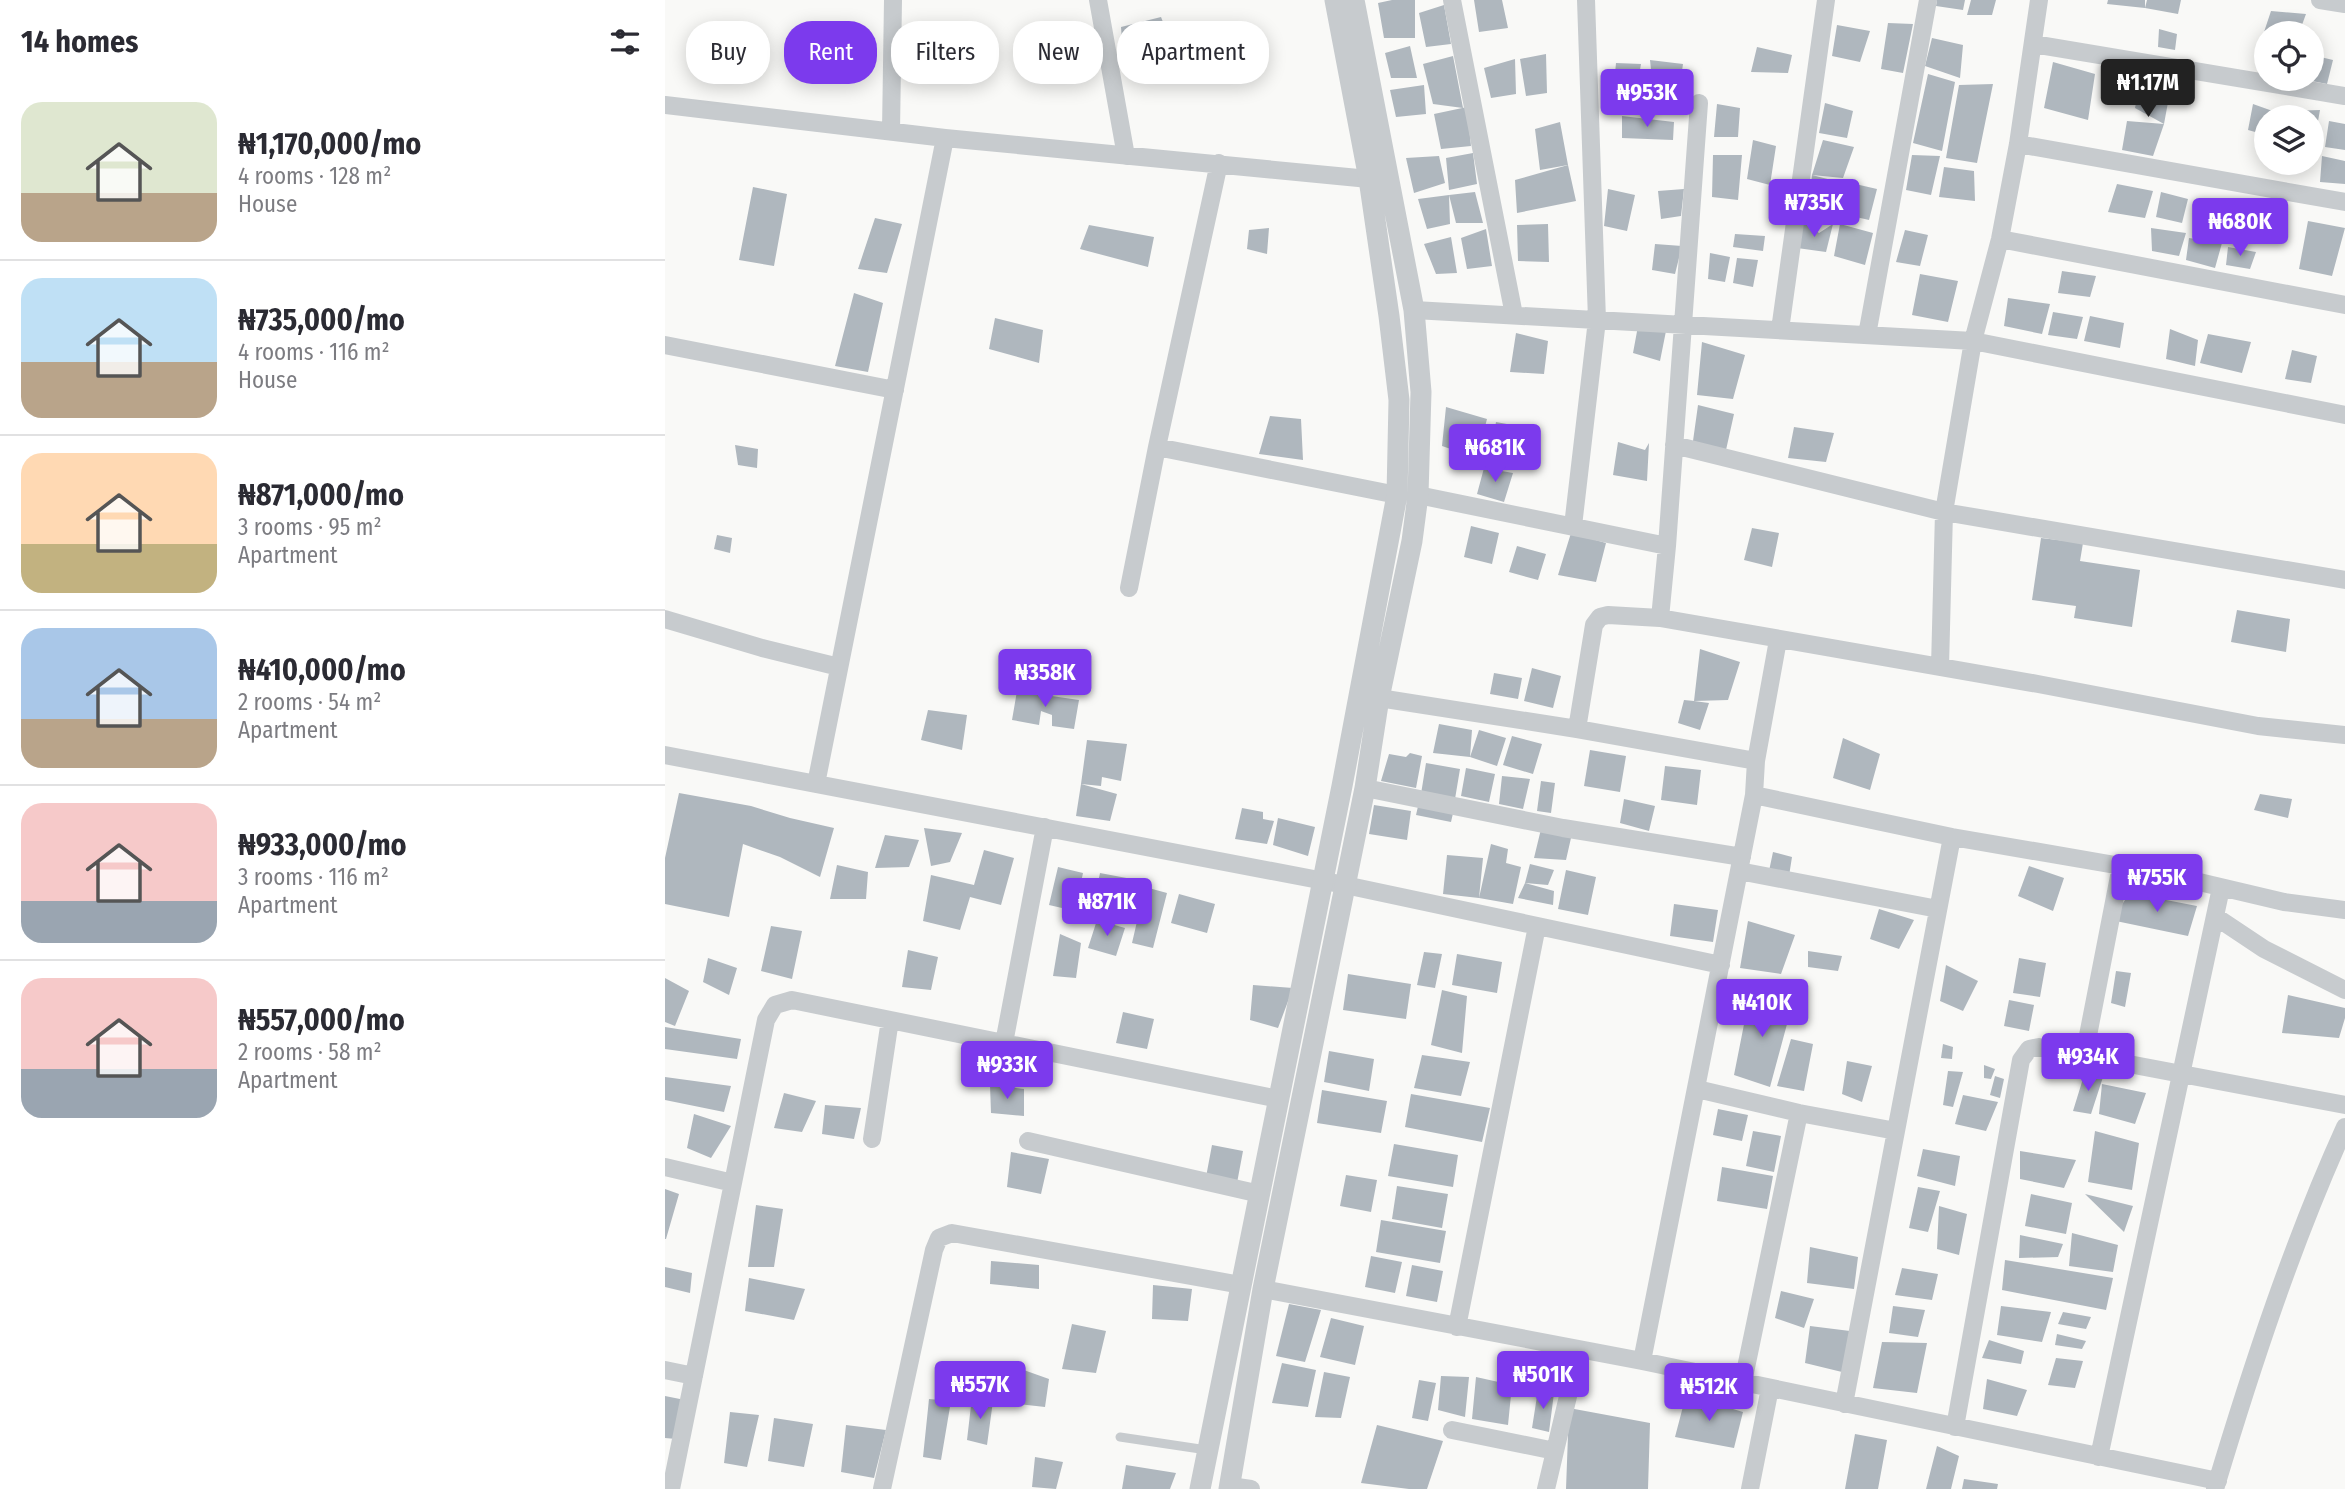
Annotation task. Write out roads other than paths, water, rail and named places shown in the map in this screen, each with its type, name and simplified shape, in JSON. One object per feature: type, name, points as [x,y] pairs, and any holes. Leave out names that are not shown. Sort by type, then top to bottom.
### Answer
[{"type":"street","points":[[891,131],[893,0]]},
{"type":"street","points":[[1098,0],[1126,156]]},
{"type":"street","points":[[1237,1488],[1263,1289],[1365,788],[1379,698],[1412,541],[1399,400],[1369,179],[1335,0]]},
{"type":"street","points":[[1200,1489],[1322,880],[1407,495],[1421,392],[1414,310],[1354,0]]},
{"type":"street","points":[[1452,0],[1514,315]]},
{"type":"street","points":[[1573,526],[1597,320],[1587,0]]},
{"type":"street","points":[[1780,330],[1826,0]]},
{"type":"street","points":[[1867,335],[1928,0]]},
{"type":"street","points":[[1940,667],[1944,512],[1973,341],[2000,239],[2018,144],[2039,0]]},
{"type":"street","points":[[2320,0],[2345,4]]},
{"type":"street","points":[[2033,44],[2345,96]]},
{"type":"street","points":[[1660,618],[1699,103]]},
{"type":"street","points":[[665,105],[945,138],[1369,179]]},
{"type":"street","points":[[816,784],[945,138]]},
{"type":"street","points":[[2018,144],[2345,202]]},
{"type":"street","points":[[1129,588],[1219,163]]},
{"type":"street","points":[[2000,239],[2345,305]]},
{"type":"street","points":[[1414,310],[1973,341],[2345,415]]},
{"type":"street","points":[[665,345],[895,390]]},
{"type":"street","points":[[1674,445],[1944,512],[2345,580]]},
{"type":"street","points":[[1157,447],[1667,546]]},
{"type":"street","points":[[1577,729],[1594,625],[1599,617],[1608,615],[1660,618],[2258,726],[2345,735]]},
{"type":"street","points":[[665,619],[762,648],[839,667]]},
{"type":"street","points":[[1642,1361],[1741,864],[1778,640]]},
{"type":"street","points":[[1379,698],[1756,761]]},
{"type":"street","points":[[665,755],[1322,880],[1721,965]]},
{"type":"street","points":[[1365,788],[1741,864],[1938,909]]},
{"type":"street","points":[[1754,795],[1952,837],[2121,866],[2284,902],[2345,910]]},
{"type":"street","points":[[1004,1043],[1045,827]]},
{"type":"street","points":[[1844,1404],[1952,837]]},
{"type":"street","points":[[2084,1056],[2121,866]]},
{"type":"street","points":[[2099,1457],[2221,888]]},
{"type":"street","points":[[2216,917],[2264,949],[2345,990]]},
{"type":"street","points":[[1457,1327],[1537,926]]},
{"type":"street","points":[[671,1489],[766,1020],[775,1005],[792,1000],[1279,1099]]},
{"type":"street","points":[[872,1139],[890,1020]]},
{"type":"street","points":[[1955,1427],[2021,1060],[2029,1049],[2039,1047],[2345,1105]]},
{"type":"street","points":[[1696,1089],[1798,1113],[1896,1131]]},
{"type":"street","points":[[1744,1382],[1798,1113]]},
{"type":"street","points":[[1263,1289],[1642,1361],[2099,1457],[2217,1485],[2262,1335],[2345,1126]]},
{"type":"street","points":[[1028,1141],[1260,1194]]},
{"type":"street","points":[[665,1167],[733,1183]]},
{"type":"street","points":[[882,1489],[934,1250],[939,1238],[952,1233],[1241,1285]]},
{"type":"street","points":[[1546,1489],[1579,1350]]},
{"type":"street","points":[[665,1370],[694,1376]]},
{"type":"street","points":[[1750,1489],[1770,1388]]},
{"type":"street","points":[[1452,1430],[1555,1451]]},
{"type":"lane","points":[[1120,1437],[1209,1450]]}]
